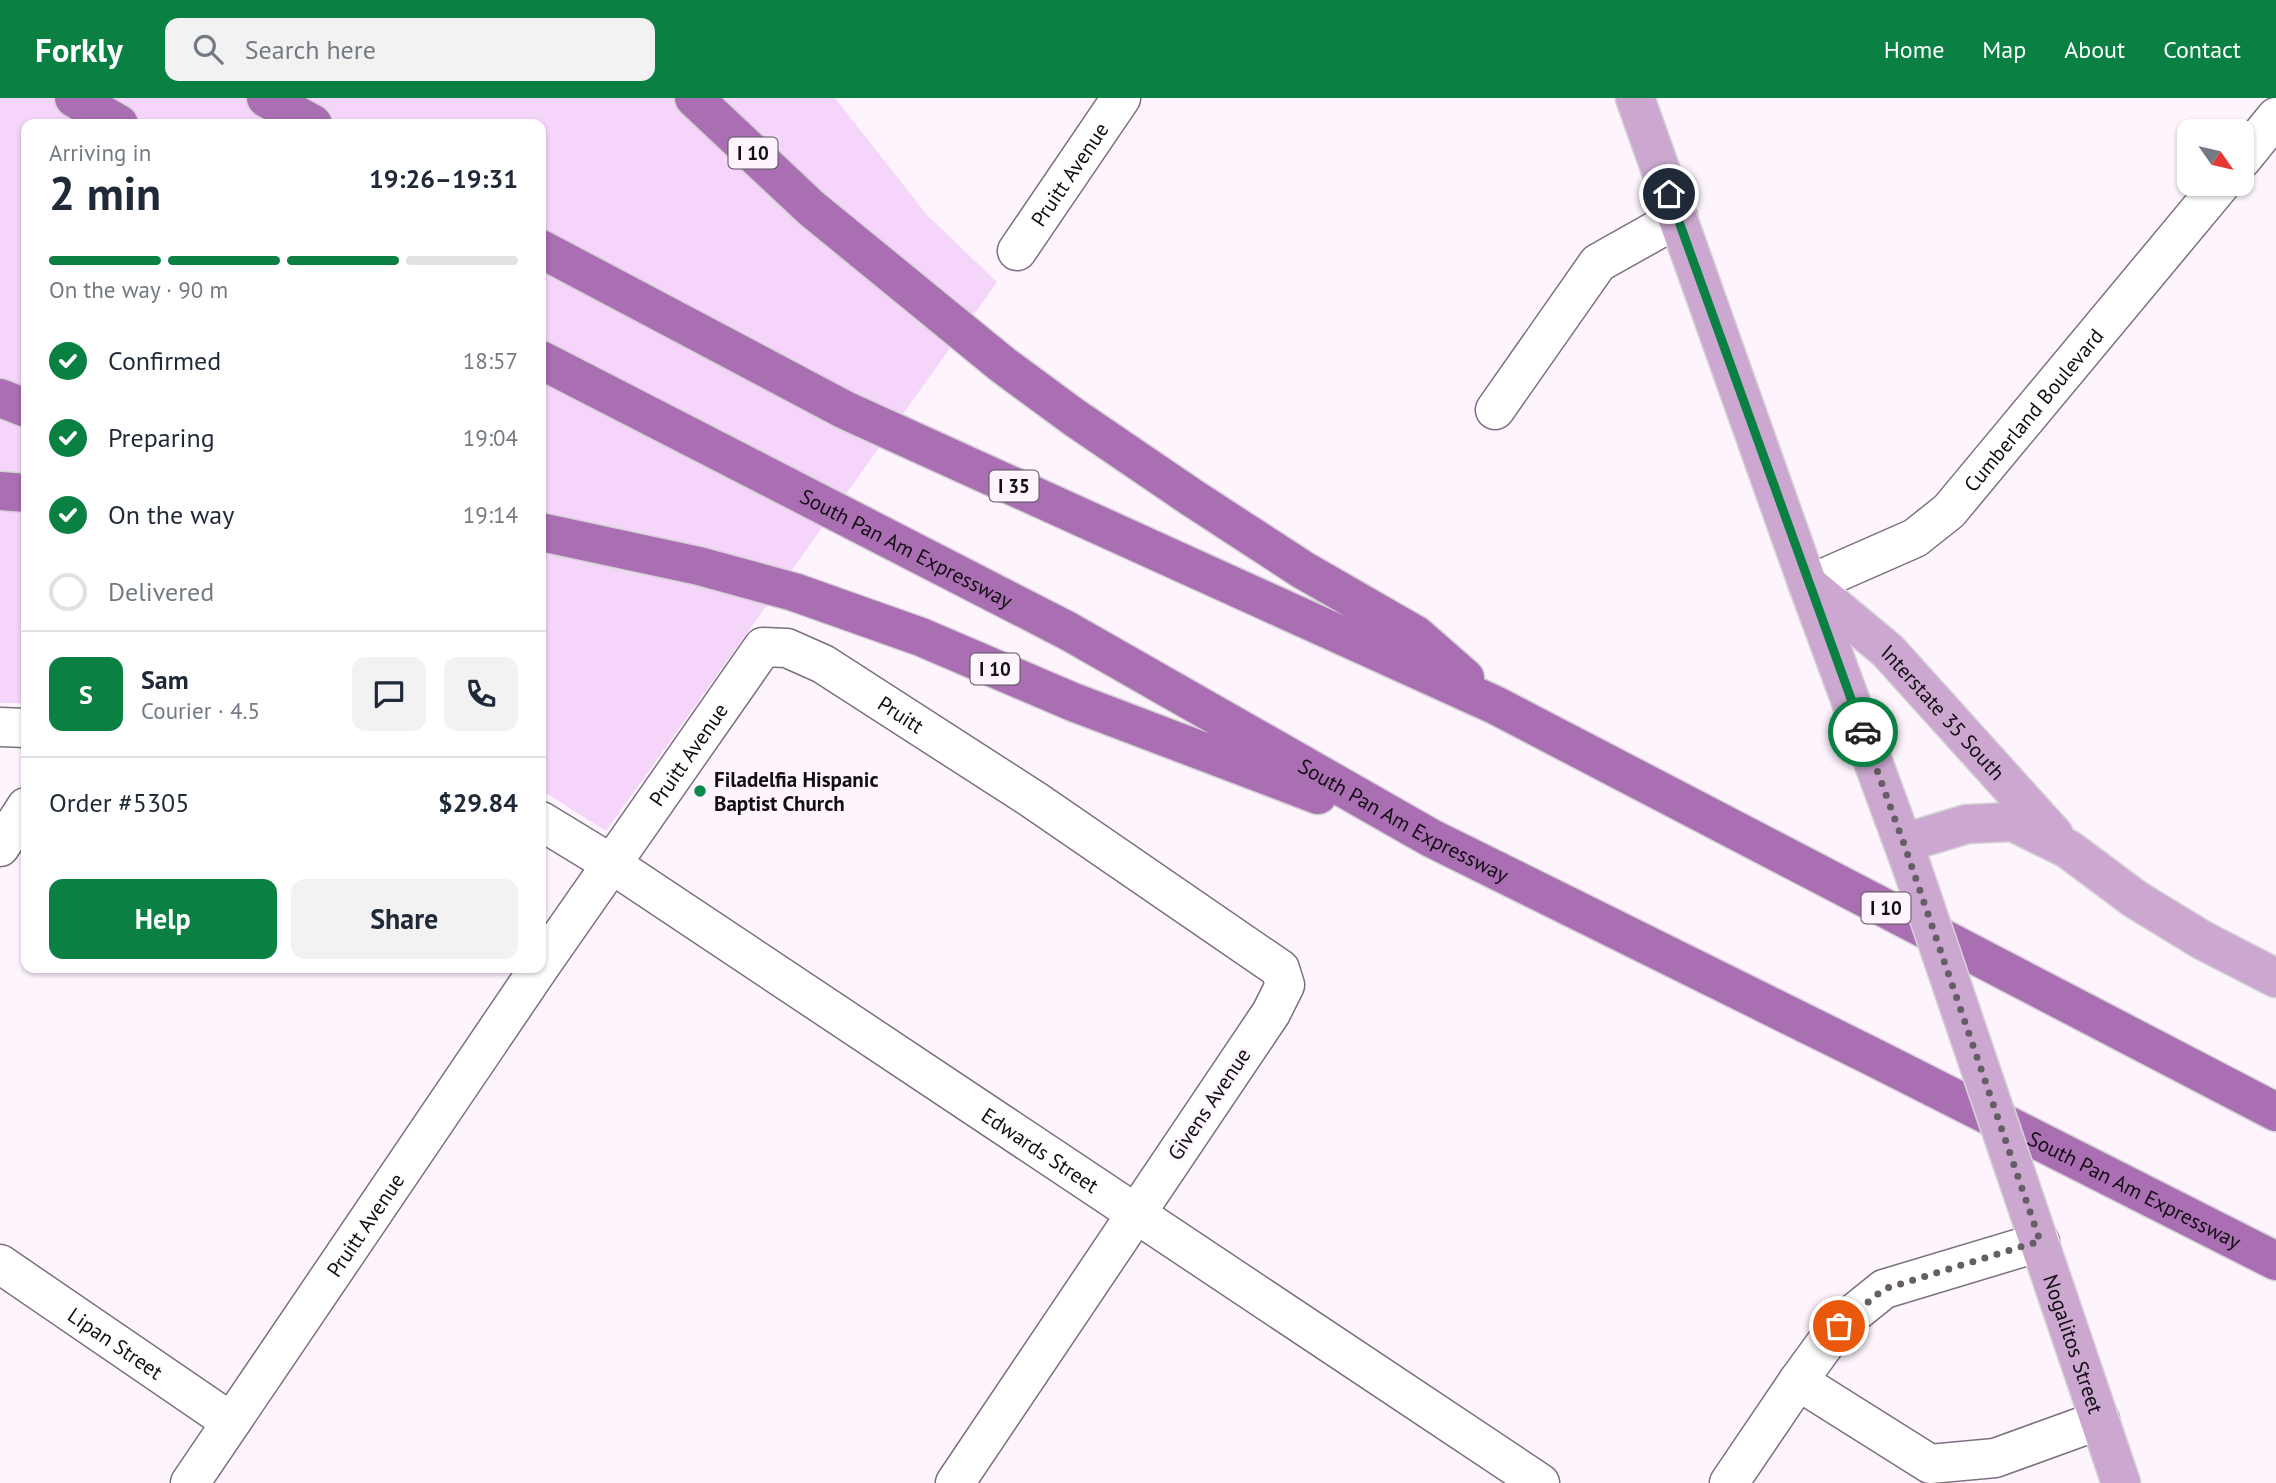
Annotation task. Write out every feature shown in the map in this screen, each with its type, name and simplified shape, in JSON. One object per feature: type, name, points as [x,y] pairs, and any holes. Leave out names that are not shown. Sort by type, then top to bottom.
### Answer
[{"type":"highway","points":[[74,98],[110,119]]},
{"type":"highway","points":[[266,98],[304,119]]},
{"type":"highway","name":"I 10","points":[[694,98],[811,208],[1003,365],[1202,505],[1303,570],[1416,635],[1496,705],[2276,1112]]},
{"type":"highway","name":"I 35","points":[[546,252],[845,410],[1496,705]]},
{"type":"highway","name":"South Pan Am Expressway","points":[[546,363],[1068,631],[1431,838],[2276,1261]]},
{"type":"highway","points":[[0,398],[21,406]]},
{"type":"highway","points":[[0,492],[21,493]]},
{"type":"highway","name":"I 10","points":[[546,534],[699,566],[794,592],[921,637],[1073,702],[1431,838]]},
{"type":"main road","name":"Nogalitos Street","points":[[1635,98],[1808,585],[1908,854],[2121,1483]]},
{"type":"main road","name":"Interstate 35 South","points":[[1808,585],[1888,651],[2068,849]]},
{"type":"main road","name":"Interstate 35 South","points":[[1908,854],[1967,824],[2012,822],[2068,849],[2135,899],[2180,927],[2276,978]]},
{"type":"street","name":"Pruitt Avenue","points":[[1017,251],[1121,98]]},
{"type":"street","points":[[2254,144],[2276,117]]},
{"type":"street","name":"Cumberland Boulevard","points":[[1808,585],[1914,538],[1949,511],[2211,196]]},
{"type":"street","points":[[1495,410],[1598,262],[1678,218]]},
{"type":"street","name":"Pruitt Avenue","points":[[546,957],[763,647]]},
{"type":"street","name":"Pruitt","points":[[763,647],[786,648],[823,664],[1034,800]]},
{"type":"street","points":[[0,727],[21,728]]},
{"type":"street","name":"Givens Avenue","points":[[955,1483],[1271,1013],[1285,985],[1280,969],[1034,800]]},
{"type":"street","points":[[0,847],[21,815]]},
{"type":"street","name":"Edwards Street","points":[[546,824],[610,863],[1540,1483]]},
{"type":"street","name":"Pruitt Avenue","points":[[190,1483],[535,973]]},
{"type":"street","points":[[1729,1483],[1839,1326],[1884,1289],[2035,1228]]},
{"type":"street","name":"Lipan Street","points":[[0,1264],[231,1422]]},
{"type":"street","points":[[1798,1381],[1930,1464],[1995,1458],[2100,1420]]},
{"type":"shaded area","points":[[0,98],[835,98],[927,215],[997,282],[606,831],[546,793],[546,119],[21,119],[21,703],[0,703]]},
{"type":"way so far","points":[[1839,1326],[1884,1289],[2040,1241],[1863,732]]},
{"type":"place","name":"Filadelfia Hispanic Baptist Church","points":[[700,791]]},
{"type":"route","points":[[1669,194],[1863,732]]}]
